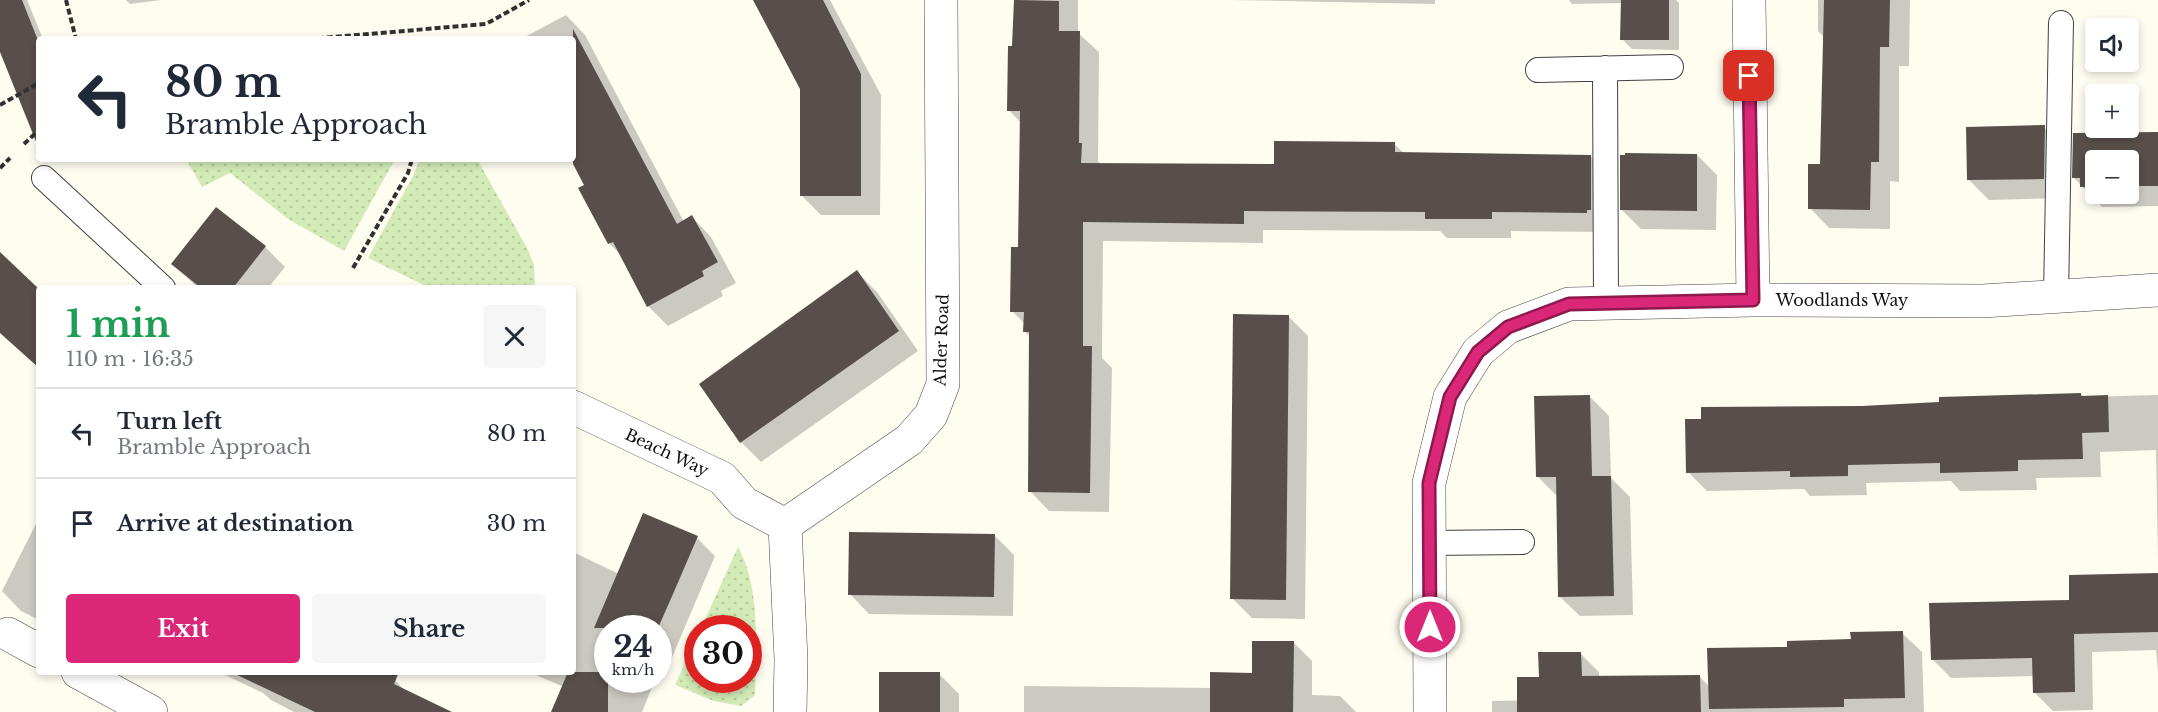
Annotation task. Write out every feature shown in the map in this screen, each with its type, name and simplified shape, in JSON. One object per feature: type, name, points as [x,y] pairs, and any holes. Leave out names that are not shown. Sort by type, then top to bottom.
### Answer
[{"type":"street","name":"Alder Road","points":[[785,525],[909,440],[932,415],[943,384],[941,0]]},
{"type":"street","points":[[1749,0],[1753,300]]},
{"type":"street","name":"Woodlands Way","points":[[1430,712],[1429,483],[1450,397],[1478,352],[1508,327],[1569,304],[1753,300],[1983,301],[2158,290]]},
{"type":"street","name":"Beach Way","points":[[576,408],[722,477],[744,503],[785,525]]},
{"type":"street","points":[[785,525],[791,660],[790,712]]},
{"type":"street","points":[[4,633],[36,649]]},
{"type":"street","points":[[91,675],[112,680],[151,712]]},
{"type":"lane","points":[[2056,296],[2061,23]]},
{"type":"lane","points":[[1538,70],[1671,67]]},
{"type":"lane","points":[[1605,68],[1606,303]]},
{"type":"lane","points":[[44,178],[160,285]]},
{"type":"lane","points":[[1430,543],[1522,542]]},
{"type":"path","points":[[66,0],[75,36]]},
{"type":"path","points":[[344,36],[486,24],[529,0]]},
{"type":"path","points":[[0,105],[36,84]]},
{"type":"path","points":[[353,268],[408,173],[411,162]]},
{"type":"green space","points":[[188,162],[393,162],[344,251],[288,219],[230,173],[202,187]]},
{"type":"green space","points":[[419,162],[479,162],[528,250],[534,265],[535,285],[424,285],[368,258]]},
{"type":"green space","points":[[738,547],[750,581],[756,615],[707,615]]},
{"type":"green space","points":[[684,665],[684,689],[675,685]]},
{"type":"green space","points":[[694,693],[755,693],[741,706],[714,701]]},
{"type":"building","points":[[0,0],[22,0],[36,36],[36,142],[0,52]]},
{"type":"building","points":[[753,0],[823,0],[861,74],[861,196],[800,196],[800,89]]},
{"type":"building","points":[[1014,0],[1059,1],[1059,31],[1080,31],[1079,143],[1082,143],[1081,163],[1274,164],[1274,141],[1395,142],[1395,152],[1591,155],[1591,210],[1587,210],[1587,213],[1492,212],[1492,219],[1425,219],[1425,212],[1244,211],[1244,224],[1083,222],[1083,346],[1092,346],[1090,493],[1028,492],[1029,332],[1023,332],[1024,312],[1010,312],[1011,247],[1018,247],[1020,113],[1020,111],[1007,111],[1008,46],[1012,46]]},
{"type":"building","points":[[1621,0],[1669,0],[1669,40],[1620,40]]},
{"type":"building","points":[[1824,0],[1890,0],[1889,47],[1880,47],[1879,162],[1871,162],[1870,210],[1808,209],[1808,164],[1820,164]]},
{"type":"building","points":[[573,29],[677,224],[692,215],[718,262],[702,271],[704,276],[647,307],[613,242],[608,244],[578,188],[584,185],[573,164],[576,162],[576,36],[573,36]]},
{"type":"building","points":[[2045,125],[2044,179],[1967,180],[1966,127]]},
{"type":"building","points":[[2139,132],[2158,132],[2158,186],[2139,186],[2139,150],[2085,150],[2085,187],[2080,187],[2080,178],[2072,178],[2073,133],[2085,133],[2085,138],[2139,138]]},
{"type":"building","points":[[1625,153],[1697,154],[1697,211],[1620,210],[1620,155],[1625,155]]},
{"type":"building","points":[[216,207],[266,246],[235,285],[197,285],[171,264]]},
{"type":"building","points":[[0,252],[36,286],[36,365],[0,333]]},
{"type":"building","points":[[857,270],[899,331],[740,443],[699,384]]},
{"type":"building","points":[[1233,314],[1289,315],[1286,600],[1230,599]]},
{"type":"building","points":[[2081,393],[2081,396],[2108,395],[2109,432],[2082,433],[2083,459],[2018,460],[2018,471],[1940,473],[1940,463],[1848,465],[1848,476],[1790,477],[1790,471],[1686,473],[1685,419],[1701,419],[1701,407],[1862,406],[1939,402],[1939,397]]},
{"type":"building","points":[[1590,395],[1592,476],[1611,476],[1614,596],[1558,597],[1556,477],[1536,477],[1534,396]]},
{"type":"building","points":[[643,513],[698,536],[664,615],[600,615]]},
{"type":"building","points":[[849,532],[995,534],[994,597],[848,595]]},
{"type":"building","points":[[2158,573],[2158,632],[2074,634],[2075,692],[2033,693],[2032,658],[1931,660],[1929,603],[2069,600],[2069,575]]},
{"type":"building","points":[[1903,631],[1905,698],[1844,699],[1844,707],[1709,709],[1707,648],[1787,647],[1787,641],[1851,639],[1850,632]]},
{"type":"building","points":[[1252,641],[1294,641],[1293,712],[1210,712],[1210,672],[1252,673]]},
{"type":"building","points":[[1538,652],[1581,652],[1582,676],[1700,675],[1701,712],[1517,712],[1517,677],[1539,677]]},
{"type":"building","points":[[576,672],[594,672],[594,693],[608,693],[608,712],[551,712],[567,675],[576,675]]},
{"type":"building","points":[[879,672],[940,672],[940,712],[879,712]]},
{"type":"building","points":[[237,675],[398,675],[394,684],[452,712],[315,712]]},
{"type":"route","points":[[1430,627],[1429,483],[1450,397],[1478,352],[1508,327],[1569,304],[1753,300],[1749,76]]}]
